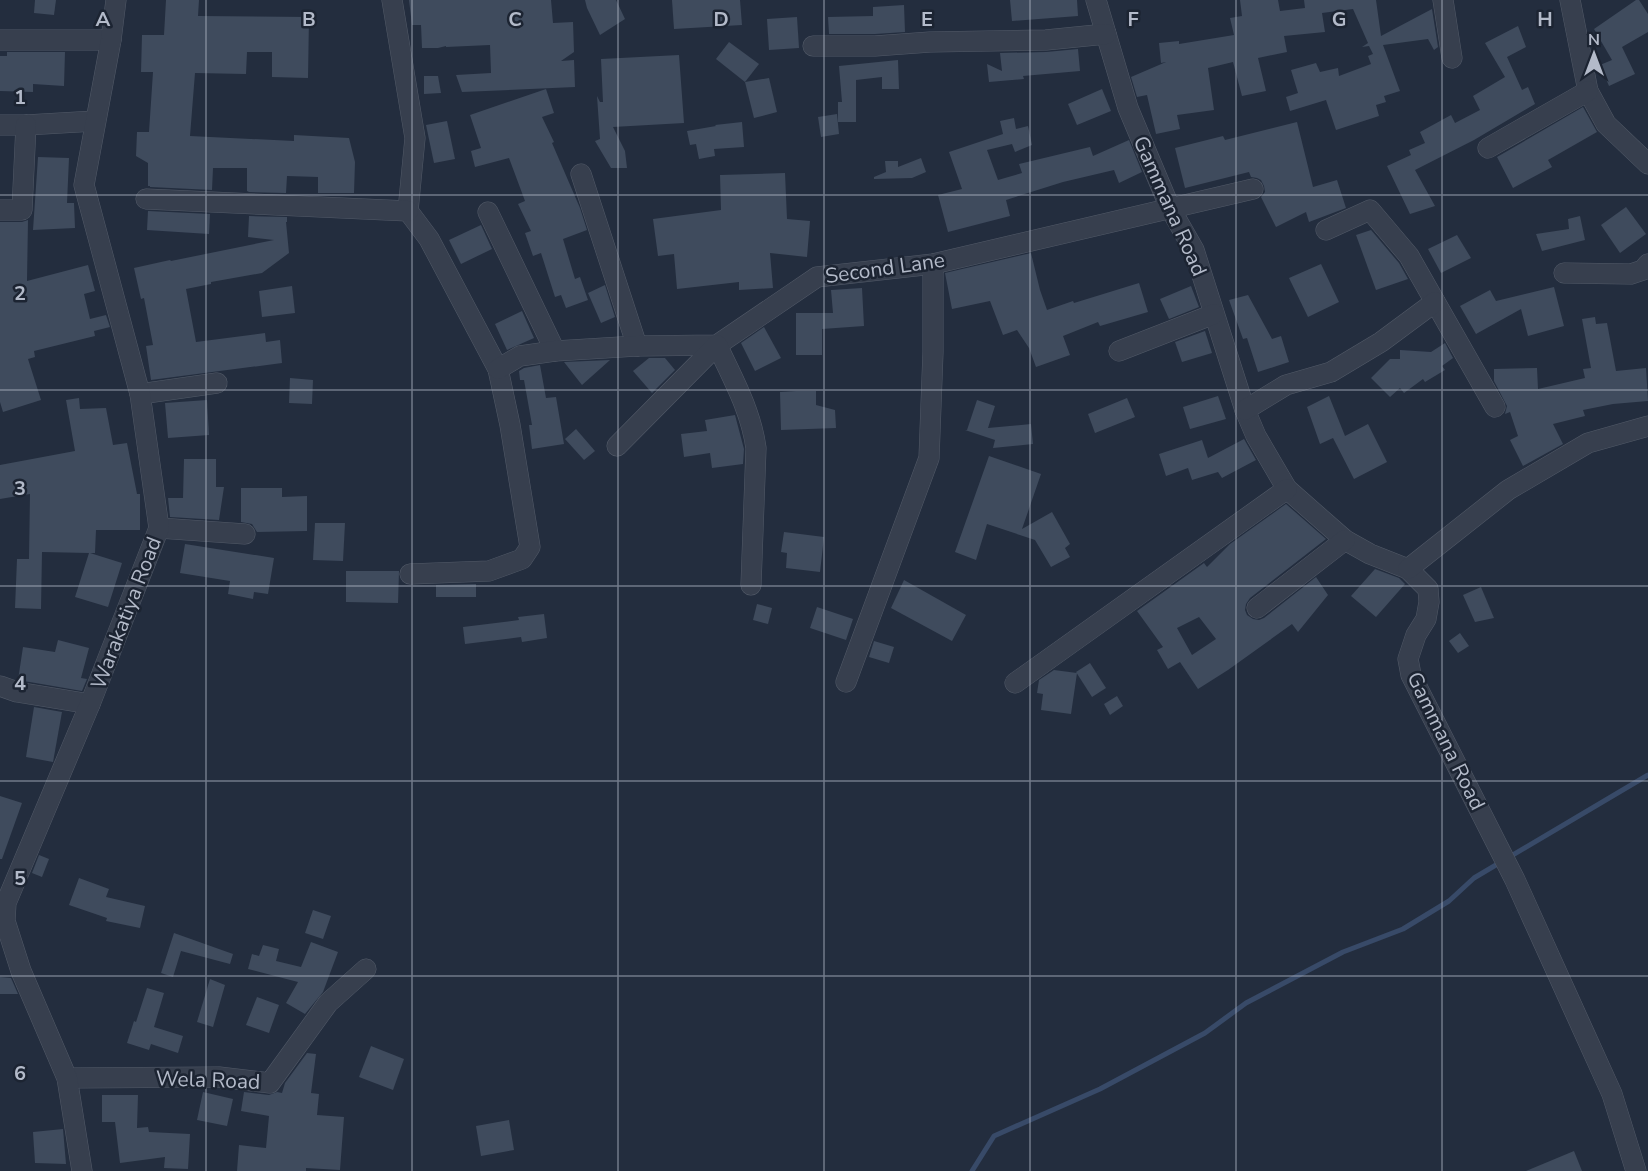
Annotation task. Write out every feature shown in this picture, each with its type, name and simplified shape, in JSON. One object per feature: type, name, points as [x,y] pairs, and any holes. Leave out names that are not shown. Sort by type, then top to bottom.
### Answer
[{"type":"street","name":"Warakatiya Road","points":[[82,1171],[68,1078],[21,970],[5,921],[6,903],[90,704],[159,528],[140,394],[84,185],[111,40],[116,0]]},
{"type":"street","points":[[392,0],[415,138],[408,211],[429,239],[498,369],[510,425],[530,547],[522,559],[489,571],[410,574]]},
{"type":"street","name":"Gammana Road","points":[[1096,0],[1128,108],[1170,208],[1194,250],[1245,410],[1256,436],[1287,489],[1345,540],[1370,555],[1408,569],[1428,589],[1429,602],[1426,619],[1416,635],[1408,659],[1411,675],[1505,860],[1612,1094],[1636,1171]]},
{"type":"street","points":[[1443,0],[1452,58]]},
{"type":"street","points":[[1570,0],[1588,91],[1606,123],[1648,164]]},
{"type":"street","points":[[813,46],[1046,40],[1106,34]]},
{"type":"street","points":[[0,40],[111,40]]},
{"type":"street","points":[[1488,148],[1588,91]]},
{"type":"street","points":[[0,125],[95,121]]},
{"type":"street","points":[[0,210],[22,210],[26,125]]},
{"type":"street","points":[[581,174],[637,345]]},
{"type":"street","name":"Second Lane","points":[[617,446],[717,345],[817,277],[933,264],[1252,189]]},
{"type":"street","points":[[146,199],[408,211]]},
{"type":"street","points":[[1326,231],[1370,210],[1409,256],[1495,407]]},
{"type":"street","points":[[488,212],[555,351]]},
{"type":"street","points":[[846,682],[929,458],[933,352],[933,264]]},
{"type":"street","points":[[1564,273],[1631,274],[1643,270],[1648,264]]},
{"type":"street","points":[[1245,410],[1286,385],[1331,372],[1381,342],[1435,302]]},
{"type":"street","points":[[1119,351],[1214,315]]},
{"type":"street","points":[[498,369],[520,356],[555,351],[637,345],[717,345],[744,401],[753,428],[756,448],[751,585]]},
{"type":"street","points":[[140,394],[217,383]]},
{"type":"street","points":[[1408,569],[1508,490],[1588,442],[1648,426]]},
{"type":"street","points":[[1015,683],[1287,489]]},
{"type":"street","points":[[159,528],[245,534]]},
{"type":"street","points":[[1257,608],[1345,540]]},
{"type":"street","points":[[0,686],[17,692],[90,704]]},
{"type":"street","name":"Wela Road","points":[[68,1078],[219,1077],[270,1083],[328,1003],[366,969]]},
{"type":"building","points":[[35,0],[56,0],[54,15],[34,13]]},
{"type":"building","points":[[166,0],[199,0],[198,16],[309,17],[308,78],[272,77],[272,52],[247,52],[246,74],[195,73],[190,136],[294,141],[294,135],[349,138],[355,162],[354,193],[318,193],[318,177],[287,176],[286,193],[249,192],[247,191],[247,168],[213,168],[212,190],[148,186],[148,163],[136,156],[137,132],[149,132],[153,72],[141,72],[142,35],[164,35]]},
{"type":"building","points":[[409,0],[551,0],[553,23],[573,22],[574,52],[561,61],[574,60],[575,87],[462,92],[456,75],[491,73],[490,45],[422,48],[421,25],[412,25]]},
{"type":"building","points":[[585,0],[616,0],[625,19],[600,35]]},
{"type":"building","points":[[672,0],[740,0],[742,25],[674,29]]},
{"type":"building","points":[[1010,0],[1077,0],[1078,16],[1012,21]]},
{"type":"building","points":[[1240,0],[1278,0],[1280,11],[1305,8],[1304,0],[1376,0],[1381,36],[1432,9],[1438,47],[1434,50],[1428,39],[1383,45],[1400,91],[1384,96],[1386,102],[1376,105],[1379,116],[1336,130],[1326,100],[1290,111],[1286,97],[1298,93],[1291,70],[1316,63],[1320,72],[1338,68],[1339,76],[1371,64],[1368,56],[1373,54],[1369,46],[1362,47],[1368,43],[1353,9],[1322,13],[1325,32],[1284,36],[1287,52],[1258,58],[1266,91],[1242,96],[1233,62],[1208,68],[1214,110],[1177,115],[1180,129],[1156,134],[1147,95],[1137,97],[1131,77],[1166,62],[1161,63],[1159,43],[1179,41],[1179,44],[1234,35],[1230,18],[1242,16]]},
{"type":"building","points":[[1639,0],[1648,14],[1648,32],[1622,47],[1635,74],[1609,86],[1600,65],[1612,60],[1594,29]]},
{"type":"building","points":[[904,5],[905,32],[829,34],[828,17],[873,16],[873,7]]},
{"type":"building","points":[[797,17],[799,48],[769,50],[767,19]]},
{"type":"building","points":[[1518,26],[1526,47],[1507,57],[1522,90],[1528,87],[1535,104],[1474,140],[1415,170],[1435,206],[1410,214],[1387,166],[1411,155],[1409,150],[1425,143],[1420,132],[1451,115],[1455,123],[1480,110],[1473,96],[1505,77],[1485,43]]},
{"type":"building","points":[[729,42],[759,64],[745,82],[716,59]]},
{"type":"building","points":[[1078,49],[1080,71],[1023,76],[1024,79],[989,82],[987,64],[1002,71],[1000,53]]},
{"type":"building","points":[[7,52],[65,52],[64,86],[33,84],[33,92],[0,91],[0,56],[7,56]]},
{"type":"building","points":[[679,55],[684,123],[613,127],[625,151],[627,168],[611,168],[595,141],[600,139],[597,96],[600,102],[603,102],[601,59]]},
{"type":"building","points":[[898,60],[899,89],[882,89],[882,77],[856,80],[856,122],[838,122],[838,102],[842,102],[839,66]]},
{"type":"building","points":[[424,76],[438,76],[441,93],[424,94]]},
{"type":"building","points":[[769,78],[777,112],[754,118],[745,82]]},
{"type":"building","points":[[546,89],[554,113],[542,117],[554,142],[552,143],[587,230],[563,239],[575,279],[580,277],[588,300],[566,308],[561,295],[555,297],[541,253],[533,256],[525,233],[531,231],[518,204],[525,201],[509,158],[475,167],[471,151],[481,148],[470,115]]},
{"type":"building","points":[[1102,89],[1111,111],[1077,125],[1068,104]]},
{"type":"building","points":[[1583,107],[1597,132],[1548,160],[1552,167],[1513,188],[1497,157]]},
{"type":"building","points":[[837,114],[839,134],[821,137],[818,117]]},
{"type":"building","points":[[1014,118],[1016,129],[1028,126],[1032,145],[1015,152],[1012,144],[987,150],[998,180],[1022,173],[1019,164],[1090,147],[1093,156],[1129,140],[1142,172],[1119,183],[1114,170],[1063,182],[1006,200],[1010,216],[948,232],[938,195],[962,189],[949,152],[1003,134],[1000,121]]},
{"type":"building","points":[[447,121],[455,159],[434,163],[426,125]]},
{"type":"building","points":[[742,122],[744,147],[714,149],[715,156],[699,159],[696,144],[690,145],[687,131]]},
{"type":"building","points":[[1297,122],[1313,187],[1337,180],[1346,208],[1309,222],[1306,212],[1276,227],[1261,197],[1265,192],[1264,186],[1261,180],[1251,177],[1249,172],[1185,188],[1175,148],[1223,136],[1225,140]]},
{"type":"building","points":[[38,157],[69,158],[67,203],[74,203],[75,228],[33,230]]},
{"type":"building","points":[[921,158],[926,172],[912,178],[874,179],[886,172],[885,161],[898,161],[898,167]]},
{"type":"building","points":[[785,173],[787,219],[810,221],[807,257],[770,253],[773,288],[739,290],[739,282],[677,289],[674,254],[658,256],[653,219],[721,210],[720,175]]},
{"type":"building","points":[[1626,207],[1646,234],[1620,253],[1601,225]]},
{"type":"building","points":[[148,211],[210,214],[209,234],[147,230]]},
{"type":"building","points":[[249,216],[287,217],[289,253],[262,273],[186,289],[196,342],[265,333],[266,342],[280,340],[282,363],[151,380],[146,346],[153,345],[144,298],[141,299],[134,268],[274,240],[248,237]]},
{"type":"building","points":[[1580,216],[1585,240],[1542,251],[1536,234],[1569,229],[1568,219]]},
{"type":"building","points":[[28,220],[27,281],[88,265],[95,291],[84,294],[90,319],[106,315],[110,327],[94,331],[95,336],[34,351],[35,357],[28,359],[41,400],[3,412],[0,402],[0,222]]},
{"type":"building","points":[[481,225],[492,249],[461,264],[449,240]]},
{"type":"building","points":[[1371,230],[1399,263],[1408,279],[1376,290],[1356,235]]},
{"type":"building","points":[[1457,235],[1471,258],[1441,273],[1428,249]]},
{"type":"building","points":[[1031,253],[1047,310],[1139,283],[1148,312],[1100,326],[1098,322],[1063,336],[1070,355],[1036,367],[1029,348],[1017,330],[1003,335],[990,301],[952,309],[945,273]]},
{"type":"building","points":[[1321,264],[1339,302],[1308,317],[1289,278]]},
{"type":"building","points":[[605,285],[615,317],[601,323],[588,293]]},
{"type":"building","points":[[292,286],[295,313],[262,317],[259,291]]},
{"type":"building","points":[[1191,286],[1199,307],[1169,319],[1160,299]]},
{"type":"building","points":[[1554,287],[1564,326],[1528,336],[1521,309],[1476,334],[1460,306],[1490,290],[1496,301]]},
{"type":"building","points":[[862,288],[864,326],[822,329],[822,355],[796,355],[796,313],[833,313],[831,290]]},
{"type":"building","points":[[1248,295],[1272,339],[1281,336],[1289,362],[1258,372],[1247,338],[1243,339],[1229,300]]},
{"type":"building","points":[[522,311],[534,338],[507,350],[495,324]]},
{"type":"building","points":[[1595,317],[1596,324],[1607,323],[1616,371],[1646,368],[1648,401],[1613,404],[1583,410],[1585,416],[1553,424],[1563,444],[1523,466],[1510,440],[1518,436],[1510,412],[1505,414],[1507,406],[1494,381],[1494,369],[1537,368],[1538,389],[1585,378],[1583,369],[1591,368],[1582,319]]},
{"type":"building","points":[[764,327],[781,358],[755,371],[741,343]]},
{"type":"building","points":[[1205,331],[1212,353],[1182,362],[1175,342]]},
{"type":"building","points":[[1445,343],[1453,358],[1442,366],[1445,370],[1425,382],[1423,379],[1404,393],[1400,388],[1390,397],[1371,378],[1390,359],[1400,359],[1400,350],[1431,352]]},
{"type":"building","points":[[649,358],[665,358],[675,370],[652,393],[633,371]]},
{"type":"building","points":[[610,360],[582,385],[564,362]]},
{"type":"building","points":[[540,365],[546,398],[556,397],[564,444],[532,449],[529,425],[532,425],[524,380],[520,380],[519,371]]},
{"type":"building","points":[[290,378],[313,380],[312,404],[289,403]]},
{"type":"building","points":[[816,391],[816,405],[835,410],[836,428],[781,430],[780,392]]},
{"type":"building","points":[[1218,396],[1226,419],[1190,429],[1183,407]]},
{"type":"building","points":[[1329,396],[1345,436],[1368,424],[1387,462],[1354,479],[1333,438],[1320,444],[1307,407]]},
{"type":"building","points":[[79,398],[80,409],[106,408],[113,445],[127,443],[137,494],[140,494],[140,530],[96,530],[95,553],[90,553],[122,563],[108,607],[75,597],[89,553],[42,552],[41,609],[15,608],[17,559],[29,559],[30,494],[0,499],[0,465],[75,451],[66,400]]},
{"type":"building","points":[[1127,398],[1135,417],[1095,433],[1088,414]]},
{"type":"building","points":[[207,400],[209,435],[168,438],[165,403]]},
{"type":"building","points":[[977,400],[995,406],[988,428],[1031,424],[1033,444],[993,448],[995,440],[965,430],[967,430]]},
{"type":"building","points":[[735,415],[744,449],[743,464],[712,468],[710,453],[684,457],[681,434],[707,431],[705,420]]},
{"type":"building","points":[[576,429],[595,451],[584,460],[565,439]]},
{"type":"building","points":[[1244,439],[1256,460],[1222,478],[1218,472],[1192,480],[1188,468],[1166,476],[1159,454],[1202,440],[1208,458]]},
{"type":"building","points":[[989,456],[1041,474],[1022,529],[1052,512],[1070,544],[1065,548],[1070,557],[1051,567],[1035,540],[987,524],[976,560],[955,552]]},
{"type":"building","points":[[184,459],[216,459],[216,487],[224,487],[219,520],[170,517],[168,498],[183,498]]},
{"type":"building","points":[[241,488],[282,488],[282,497],[307,496],[307,531],[257,532],[252,524],[241,522]]},
{"type":"building","points":[[1286,504],[1326,539],[1250,598],[1246,604],[1247,615],[1253,619],[1264,618],[1316,577],[1328,595],[1298,632],[1292,624],[1198,689],[1180,662],[1168,669],[1157,650],[1163,647],[1137,611],[1204,563],[1207,567],[1230,544]],"holes":[[[1199,617],[1216,639],[1192,655],[1177,628]]]},
{"type":"building","points":[[315,523],[345,523],[343,561],[313,560]]},
{"type":"building","points":[[784,532],[824,537],[820,572],[786,568],[787,553],[781,552]]},
{"type":"building","points":[[185,544],[274,558],[268,594],[254,592],[253,599],[228,594],[230,581],[180,573]]},
{"type":"building","points":[[1375,569],[1399,578],[1405,584],[1376,617],[1351,596]]},
{"type":"building","points":[[346,571],[399,571],[398,603],[346,602]]},
{"type":"building","points":[[904,580],[966,615],[952,641],[891,608]]},
{"type":"building","points":[[476,584],[476,597],[436,597],[436,585]]},
{"type":"building","points":[[1481,587],[1494,618],[1475,622],[1463,595]]},
{"type":"building","points":[[757,604],[772,608],[768,624],[753,620]]},
{"type":"building","points":[[817,607],[853,619],[846,640],[810,628]]},
{"type":"building","points":[[544,614],[547,638],[522,642],[521,637],[465,644],[463,627],[519,620],[518,617]]},
{"type":"building","points":[[1460,633],[1469,646],[1458,653],[1449,641]]},
{"type":"building","points":[[58,640],[89,648],[81,678],[87,679],[82,691],[18,680],[23,647],[55,652]]},
{"type":"building","points":[[874,641],[894,647],[889,663],[869,657]]},
{"type":"building","points":[[1090,663],[1106,688],[1092,697],[1076,672]]},
{"type":"building","points":[[1054,670],[1077,673],[1071,714],[1041,710],[1043,694],[1037,693],[1039,680]]},
{"type":"building","points":[[1117,696],[1123,706],[1110,715],[1104,704]]},
{"type":"building","points":[[34,707],[62,712],[53,762],[26,757]]},
{"type":"building","points":[[0,796],[22,803],[2,859],[0,859]]},
{"type":"building","points":[[39,855],[49,859],[42,877],[32,873]]},
{"type":"building","points":[[79,878],[109,889],[106,897],[145,906],[140,928],[106,921],[107,918],[69,905]]},
{"type":"building","points":[[313,910],[331,916],[323,939],[305,933]]},
{"type":"building","points":[[174,933],[233,954],[230,964],[181,951],[173,977],[161,973]]},
{"type":"building","points":[[311,942],[338,952],[323,992],[305,1014],[286,1003],[298,982],[248,969],[252,954],[259,956],[263,945],[279,949],[276,961],[301,967]]},
{"type":"building","points":[[0,977],[11,978],[18,994],[0,994]]},
{"type":"building","points":[[210,979],[225,985],[213,1027],[197,1022]]},
{"type":"building","points":[[147,988],[164,993],[154,1027],[183,1036],[178,1053],[151,1044],[149,1050],[127,1043]]},
{"type":"building","points":[[257,997],[279,1005],[269,1033],[246,1025]]},
{"type":"building","points":[[371,1046],[404,1059],[393,1090],[359,1077]]},
{"type":"building","points":[[307,1053],[316,1054],[311,1093],[319,1094],[317,1115],[344,1117],[340,1170],[306,1168],[306,1171],[237,1171],[239,1145],[266,1148],[269,1116],[241,1111],[244,1092],[269,1095],[282,1093],[285,1083]]},
{"type":"building","points":[[203,1092],[233,1099],[227,1126],[197,1120]]},
{"type":"building","points":[[102,1095],[138,1095],[137,1128],[148,1127],[149,1132],[190,1134],[188,1169],[164,1168],[165,1157],[120,1163],[115,1122],[102,1122]]},
{"type":"building","points":[[509,1120],[514,1150],[481,1156],[476,1126]]},
{"type":"building","points":[[63,1129],[66,1164],[35,1163],[33,1132]]},
{"type":"building","points":[[1574,1151],[1582,1171],[1526,1171]]},
{"type":"waterway","points":[[972,1171],[994,1136],[1100,1089],[1205,1033],[1246,1003],[1343,952],[1403,929],[1449,901],[1474,878],[1648,775]]}]
